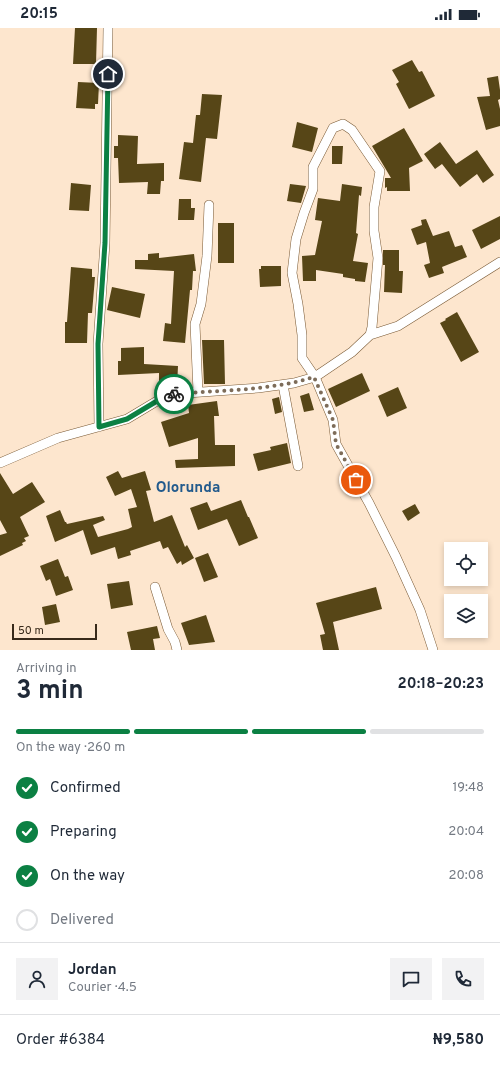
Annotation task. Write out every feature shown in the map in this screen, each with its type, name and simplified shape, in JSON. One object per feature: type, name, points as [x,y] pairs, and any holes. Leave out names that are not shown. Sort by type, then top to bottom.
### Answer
[{"type":"street","points":[[99,427],[98,344],[105,243],[108,28]]},
{"type":"street","points":[[370,335],[378,258],[374,231],[374,207],[380,171],[352,130],[343,124],[333,128],[313,167],[313,189],[296,239],[292,273],[302,335],[302,358],[314,377],[333,420],[336,444],[396,557],[420,610],[433,650]]},
{"type":"street","points":[[198,392],[195,324],[202,304],[207,256],[209,205]]},
{"type":"street","points":[[0,463],[58,438],[127,419],[162,398],[173,394],[283,385],[314,377],[352,352],[370,335],[398,326],[500,262]]},
{"type":"street","points":[[283,385],[298,466]]},
{"type":"street","points":[[155,588],[168,629],[175,642],[177,650]]},
{"type":"building","points":[[75,28],[97,28],[96,64],[73,64]]},
{"type":"building","points":[[412,60],[419,72],[422,71],[435,96],[409,109],[396,84],[399,82],[392,70]]},
{"type":"building","points":[[498,76],[500,90],[500,99],[498,100],[500,109],[500,126],[486,130],[477,97],[490,96],[487,78]]},
{"type":"building","points":[[78,82],[99,83],[98,104],[95,104],[95,109],[76,108]]},
{"type":"building","points":[[202,94],[222,95],[217,139],[206,138],[201,182],[179,179],[184,142],[193,143],[196,115],[200,115]]},
{"type":"building","points":[[297,122],[318,128],[312,152],[292,147]]},
{"type":"building","points":[[404,128],[423,161],[409,168],[410,191],[387,191],[387,187],[385,188],[385,178],[391,178],[372,146]]},
{"type":"building","points":[[118,135],[138,136],[137,164],[164,163],[164,181],[161,181],[160,194],[147,194],[148,182],[119,183],[118,158],[114,158],[114,146],[118,146]]},
{"type":"building","points":[[440,142],[456,164],[477,150],[494,175],[483,183],[477,174],[460,187],[442,164],[435,169],[424,154]]},
{"type":"building","points":[[332,146],[343,146],[342,164],[332,164]]},
{"type":"building","points":[[71,183],[91,185],[89,211],[69,210]]},
{"type":"building","points":[[290,184],[306,186],[301,203],[287,201]]},
{"type":"building","points":[[342,184],[362,187],[361,196],[359,195],[356,233],[358,234],[353,261],[368,263],[365,282],[355,281],[355,279],[343,277],[343,274],[316,270],[316,281],[303,281],[302,256],[315,255],[322,221],[315,220],[318,198],[340,201]]},
{"type":"building","points":[[179,199],[191,199],[191,208],[195,208],[194,220],[178,220]]},
{"type":"building","points":[[500,216],[500,239],[481,249],[472,230]]},
{"type":"building","points":[[426,219],[433,236],[449,231],[455,247],[462,245],[467,257],[442,267],[444,273],[429,278],[424,265],[430,263],[426,242],[417,245],[411,229],[422,225],[421,220]]},
{"type":"building","points":[[218,223],[234,223],[234,263],[218,263]]},
{"type":"building","points":[[383,250],[399,250],[399,271],[403,271],[402,293],[384,292],[385,265],[383,265]]},
{"type":"building","points":[[159,253],[159,258],[194,254],[196,271],[193,271],[192,290],[190,290],[185,343],[163,341],[165,323],[171,324],[174,271],[135,269],[135,260],[148,260],[148,254]]},
{"type":"building","points":[[261,266],[281,266],[281,286],[260,287],[259,269],[261,269]]},
{"type":"building","points":[[71,267],[92,269],[92,277],[95,277],[92,313],[88,313],[87,343],[65,343],[65,322],[67,322]]},
{"type":"building","points":[[112,287],[145,294],[140,318],[107,310]]},
{"type":"building","points":[[457,312],[479,352],[461,362],[440,323]]},
{"type":"building","points":[[202,340],[224,340],[225,384],[204,384]]},
{"type":"building","points":[[144,347],[144,364],[178,366],[177,387],[159,386],[159,373],[118,375],[118,361],[121,361],[121,348]]},
{"type":"building","points":[[362,373],[370,391],[336,407],[328,389]]},
{"type":"building","points":[[398,387],[407,408],[387,417],[378,396]]},
{"type":"building","points":[[309,393],[314,410],[304,412],[300,396]]},
{"type":"building","points":[[279,397],[282,412],[275,414],[272,399]]},
{"type":"building","points":[[217,401],[219,416],[214,416],[215,445],[235,445],[235,466],[176,468],[175,460],[198,459],[198,438],[169,447],[161,422],[189,413],[188,405]]},
{"type":"building","points":[[287,443],[291,463],[258,471],[253,454],[271,450],[270,447]]},
{"type":"building","points":[[118,471],[122,478],[145,471],[151,490],[146,491],[154,522],[172,515],[185,547],[187,545],[194,558],[182,565],[181,561],[177,564],[168,547],[163,549],[160,541],[130,551],[131,555],[118,559],[115,547],[91,555],[83,530],[55,542],[46,516],[60,510],[67,524],[103,516],[105,520],[93,525],[98,537],[132,527],[128,509],[137,507],[131,489],[115,496],[106,477]]},
{"type":"building","points":[[0,473],[13,494],[32,482],[45,502],[20,517],[29,536],[24,538],[26,541],[22,543],[23,545],[0,556],[0,535],[7,533],[0,520]]},
{"type":"building","points":[[241,500],[258,538],[239,546],[227,519],[198,530],[190,508],[207,502],[211,511]]},
{"type":"building","points":[[415,504],[420,513],[408,521],[402,511]]},
{"type":"building","points":[[208,553],[218,577],[204,582],[195,558]]},
{"type":"building","points":[[58,559],[65,577],[68,576],[73,590],[56,596],[50,579],[46,581],[40,566]]},
{"type":"building","points":[[129,581],[133,605],[111,609],[107,584]]},
{"type":"building","points":[[376,587],[382,609],[333,622],[339,650],[323,650],[320,635],[325,634],[316,603]]},
{"type":"building","points":[[56,604],[60,622],[45,625],[42,607]]},
{"type":"building","points":[[206,615],[215,642],[189,645],[181,623]]},
{"type":"building","points":[[157,626],[160,638],[153,639],[155,650],[131,650],[127,632]]},
{"type":"way so far","points":[[174,394],[258,388],[294,383],[314,377],[333,420],[336,444],[356,480]]},
{"type":"district","name":"Olorunda","points":[[188,488]]},
{"type":"route","points":[[108,74],[105,243],[98,344],[99,427],[127,419],[162,398],[174,394]]}]
